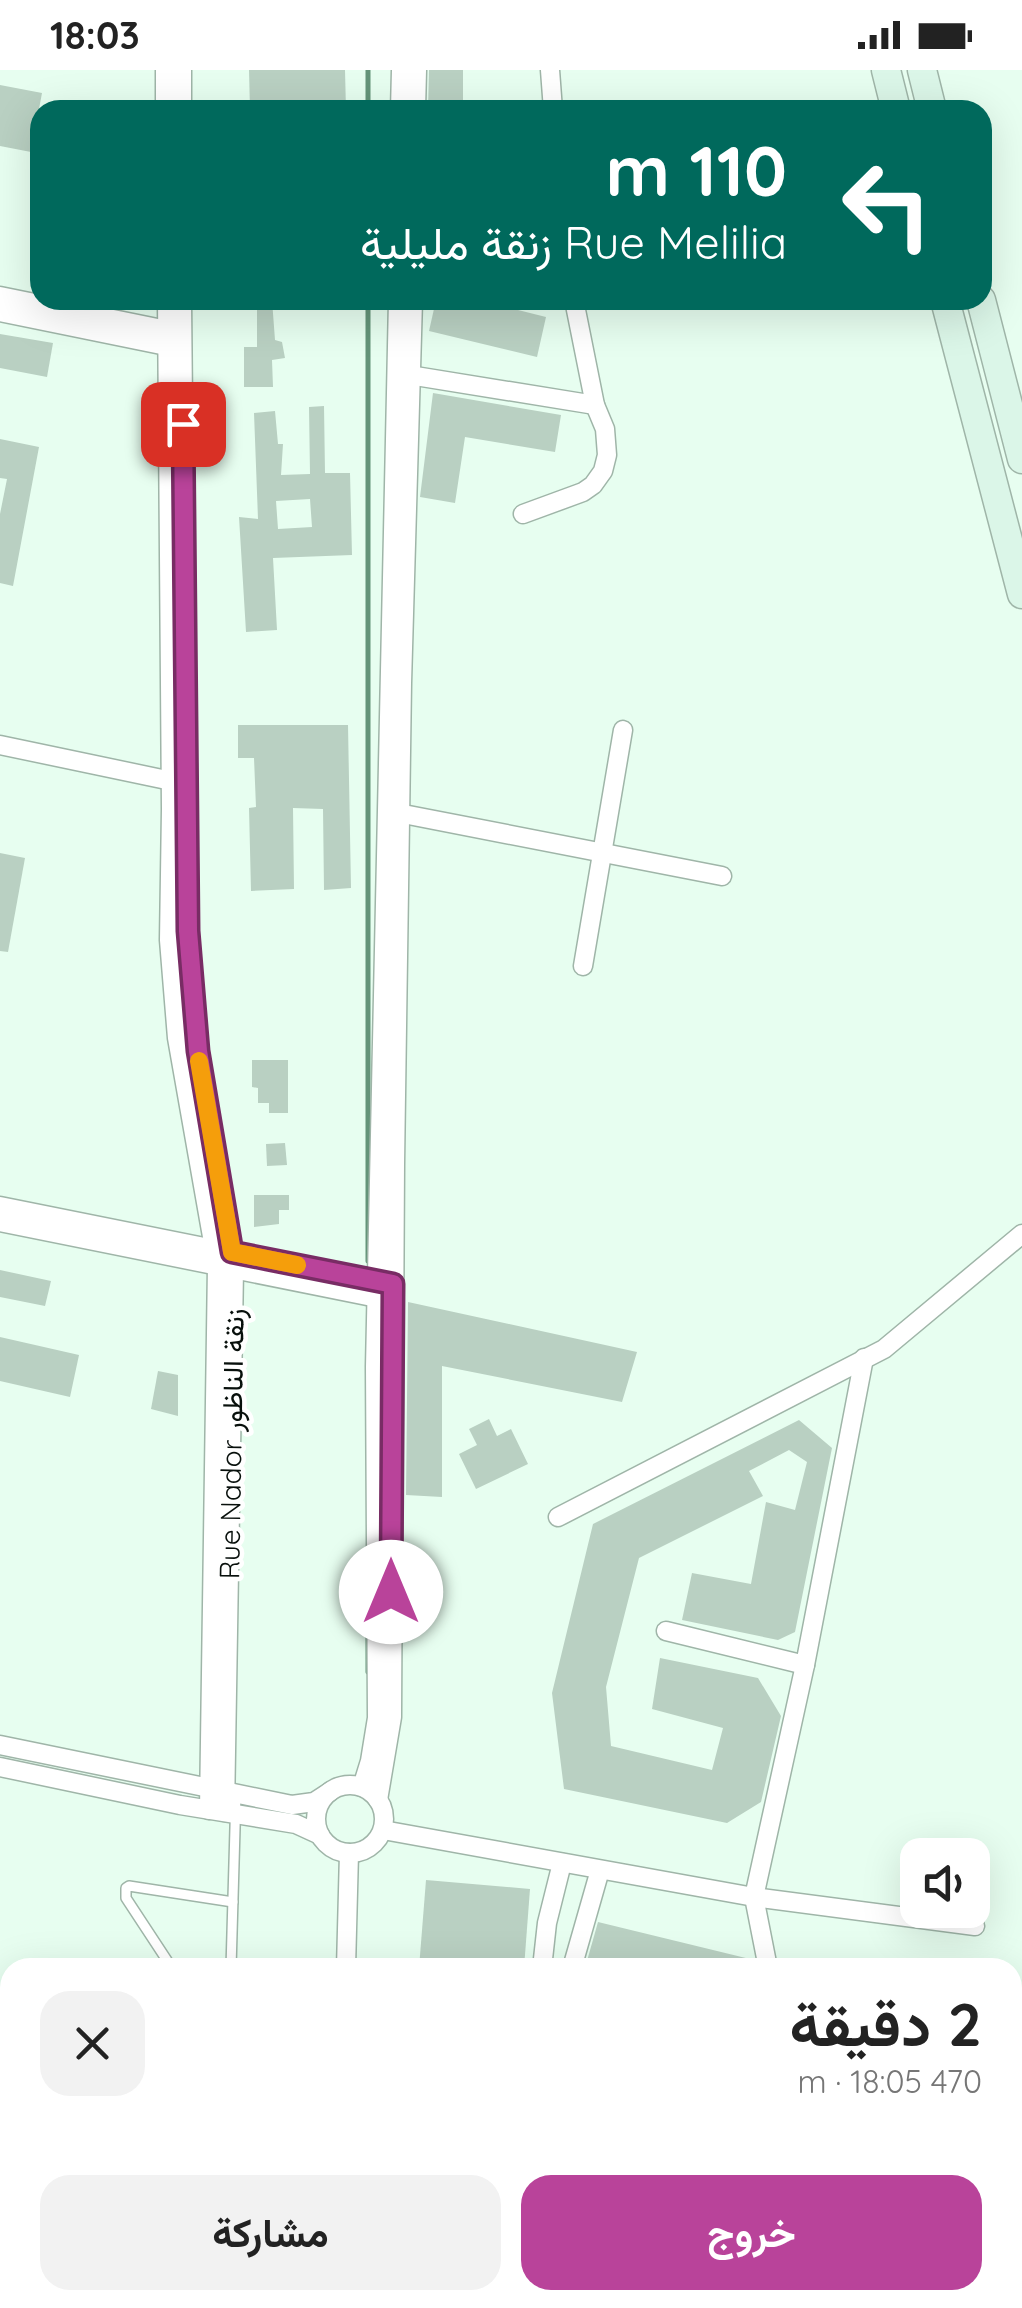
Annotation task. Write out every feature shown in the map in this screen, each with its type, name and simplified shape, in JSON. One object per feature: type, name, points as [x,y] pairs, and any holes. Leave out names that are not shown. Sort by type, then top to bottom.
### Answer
[{"type":"street","points":[[165,70],[165,100]]},
{"type":"street","points":[[182,70],[182,100]]},
{"type":"street","points":[[400,100],[401,70]]},
{"type":"street","points":[[416,100],[417,70]]},
{"type":"street","points":[[550,70],[552,100]]},
{"type":"street","points":[[886,70],[894,100]]},
{"type":"street","points":[[922,70],[930,100]]},
{"type":"street","points":[[0,296],[30,304]]},
{"type":"street","points":[[55,310],[174,340]]},
{"type":"street","name":"Rue Nador زنقة الناظور","points":[[169,310],[174,340],[179,788],[168,896],[172,983],[186,1093],[225,1259],[223,1812]]},
{"type":"street","name":"Rue Nador زنقة الناظور","points":[[174,340],[180,310]]},
{"type":"street","points":[[399,310],[404,374]]},
{"type":"street","points":[[362,1786],[377,1718],[393,812],[404,374],[412,310]]},
{"type":"street","points":[[523,514],[582,492],[594,485],[603,471],[605,429],[595,405],[576,310]]},
{"type":"street","points":[[949,310],[1022,594]]},
{"type":"street","points":[[984,310],[1022,459]]},
{"type":"street","points":[[0,312],[174,340]]},
{"type":"street","points":[[404,374],[595,405]]},
{"type":"street","points":[[583,966],[623,730]]},
{"type":"street","points":[[0,745],[179,788]]},
{"type":"street","points":[[0,758],[179,788]]},
{"type":"street","points":[[393,812],[722,876]]},
{"type":"street","points":[[0,1206],[225,1259],[385,1291]]},
{"type":"street","points":[[0,1222],[225,1259]]},
{"type":"street","points":[[558,1517],[884,1349],[1022,1234]]},
{"type":"street","points":[[378,1800],[392,1718],[385,1291]]},
{"type":"street","points":[[766,1958],[754,1897],[805,1665],[864,1358]]},
{"type":"street","points":[[666,1631],[805,1665]]},
{"type":"street","points":[[0,1745],[298,1805],[314,1802],[331,1791],[351,1785],[362,1786],[383,1809],[383,1830],[371,1847],[349,1854],[329,1846],[320,1835],[318,1808],[331,1791]]},
{"type":"street","points":[[0,1767],[296,1824],[320,1835]]},
{"type":"street","points":[[383,1830],[754,1897],[900,1916]]},
{"type":"street","points":[[346,1958],[349,1854]]},
{"type":"street","points":[[543,1958],[547,1923],[562,1863]]},
{"type":"street","points":[[575,1958],[600,1870]]},
{"type":"lane","points":[[224,1790],[233,1902],[231,1958]]},
{"type":"lane","points":[[165,1958],[126,1898],[126,1888],[233,1902]]},
{"type":"building","points":[[249,70],[345,70],[346,100],[250,100]]},
{"type":"building","points":[[429,70],[463,70],[463,100],[428,100]]},
{"type":"building","points":[[0,85],[42,93],[41,100],[30,100],[30,152],[0,146]]},
{"type":"building","points":[[257,310],[273,310],[275,340],[282,342],[285,358],[272,360],[273,387],[244,387],[244,347],[257,347]]},
{"type":"building","points":[[434,310],[518,310],[546,317],[537,357],[429,331]]},
{"type":"building","points":[[0,334],[53,343],[47,377],[0,368]]},
{"type":"building","points":[[433,393],[561,415],[555,452],[465,437],[455,503],[420,497]]},
{"type":"building","points":[[324,406],[325,473],[350,473],[352,555],[273,558],[277,630],[246,632],[239,517],[258,519],[254,413],[275,411],[278,444],[283,444],[281,475],[310,474],[309,407]],"holes":[[[310,499],[312,527],[278,529],[276,501]]]},
{"type":"building","points":[[0,439],[39,447],[13,586],[0,583],[0,514],[7,479],[0,478]]},
{"type":"building","points":[[238,725],[348,725],[351,888],[324,890],[323,809],[293,808],[294,889],[251,891],[249,808],[256,807],[254,758],[238,758]]},
{"type":"building","points":[[0,853],[25,858],[8,952],[0,951]]},
{"type":"building","points":[[252,1060],[288,1060],[288,1113],[269,1113],[269,1103],[258,1103],[258,1088],[252,1087]]},
{"type":"building","points":[[285,1143],[287,1165],[267,1166],[266,1144]]},
{"type":"building","points":[[254,1195],[289,1195],[289,1210],[279,1210],[279,1224],[254,1227]]},
{"type":"building","points":[[0,1270],[51,1281],[45,1306],[0,1297]]},
{"type":"building","points":[[408,1302],[637,1352],[622,1402],[442,1366],[442,1497],[406,1495]]},
{"type":"building","points":[[0,1337],[79,1355],[70,1397],[0,1381]]},
{"type":"building","points":[[158,1371],[178,1375],[178,1416],[151,1409]]},
{"type":"building","points":[[489,1419],[497,1436],[511,1429],[528,1464],[476,1489],[459,1454],[477,1445],[469,1429]]},
{"type":"building","points":[[799,1420],[832,1448],[795,1632],[778,1640],[682,1620],[692,1573],[751,1584],[766,1502],[795,1510],[807,1462],[789,1450],[749,1471],[763,1496],[639,1558],[606,1687],[611,1746],[712,1770],[723,1728],[652,1709],[660,1658],[758,1678],[781,1716],[761,1802],[727,1823],[564,1789],[552,1693],[593,1524]]},
{"type":"building","points":[[426,1880],[530,1889],[525,1958],[420,1958]]},
{"type":"building","points":[[598,1922],[746,1958],[588,1958]]},
{"type":"waterway","points":[[368,70],[368,100]]},
{"type":"waterway","points":[[368,310],[368,1261]]},
{"type":"waterway","points":[[368,1630],[368,1672]]},
{"type":"slow traffic","points":[[199,1061],[232,1252],[297,1265]]},
{"type":"route","points":[[183,424],[188,931],[194,1015],[217,1171],[232,1252],[393,1284],[391,1592]]}]
